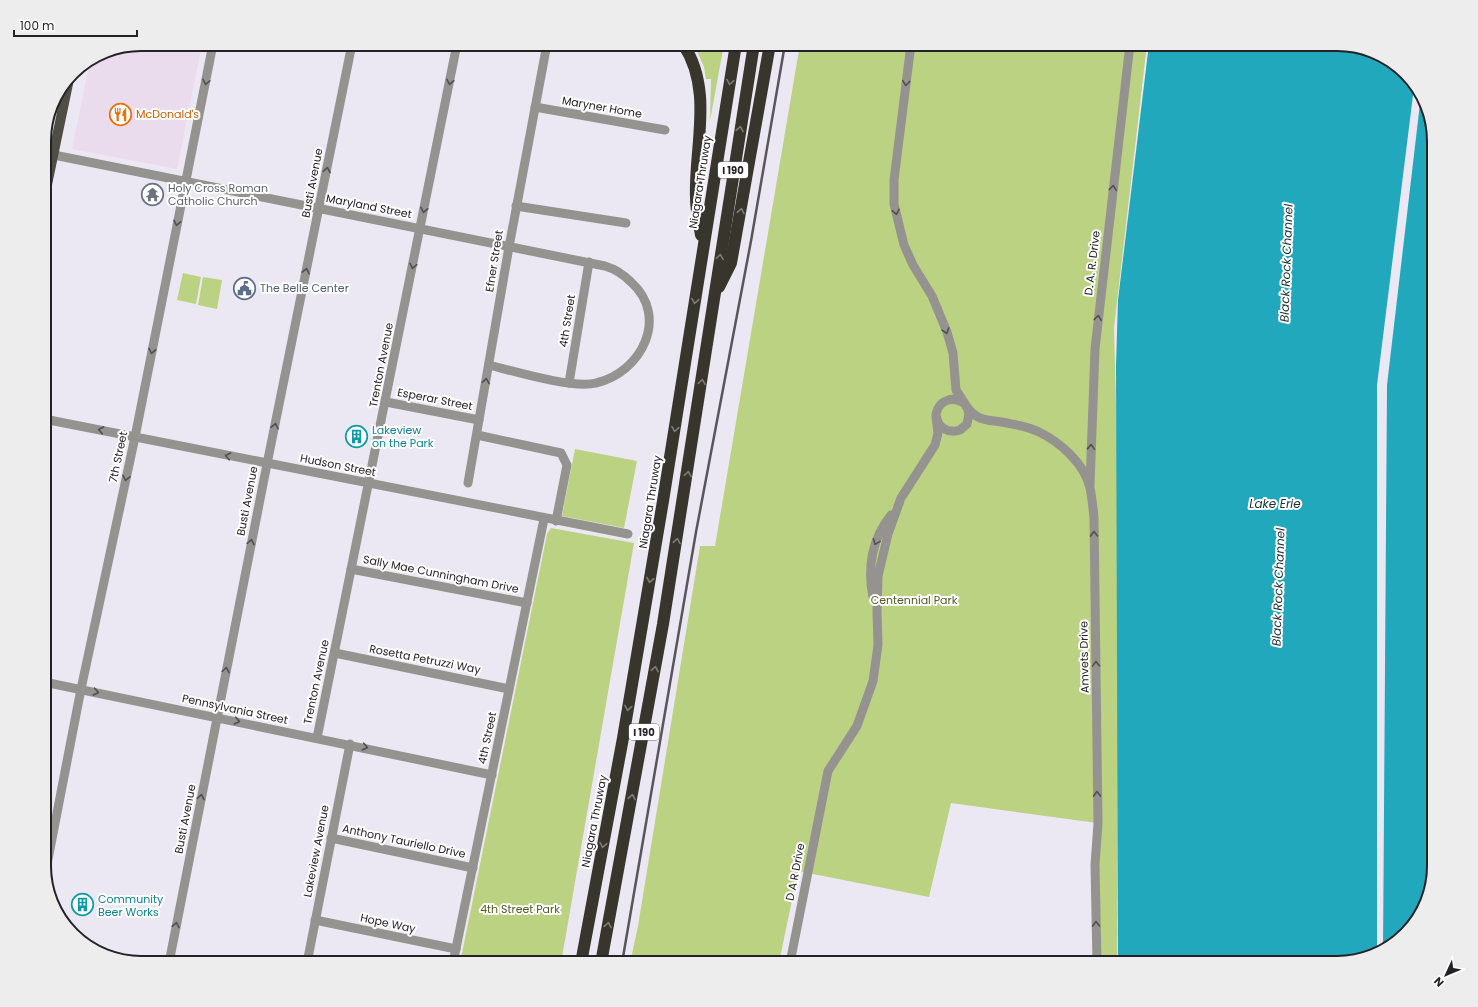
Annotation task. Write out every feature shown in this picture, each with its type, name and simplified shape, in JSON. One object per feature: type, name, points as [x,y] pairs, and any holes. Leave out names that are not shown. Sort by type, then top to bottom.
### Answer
[{"type":"highway","points":[[686,51],[696,71],[700,94],[701,123],[696,199],[703,248]]},
{"type":"highway","name":"Niagara Thruway","points":[[582,956],[623,738],[663,501],[735,51]]},
{"type":"highway","name":"I 190","points":[[602,956],[663,624],[753,51]]},
{"type":"highway","points":[[714,296],[731,263],[769,51]]},
{"type":"main road","points":[[51,146],[65,92]]},
{"type":"street","name":"7th Street","points":[[51,842],[80,689],[134,437],[213,51]]},
{"type":"street","name":"Busti Avenue","points":[[170,956],[266,464],[351,51]]},
{"type":"street","name":"Trenton Avenue","points":[[317,738],[456,51]]},
{"type":"street","name":"Efner Street","points":[[468,483],[516,206],[546,51]]},
{"type":"street","points":[[910,51],[894,180],[894,204],[904,245],[913,265],[932,296],[947,332],[953,353],[956,390],[973,415],[982,420]]},
{"type":"street","name":"D. A. R. Drive","points":[[1090,486],[1095,349],[1129,51]]},
{"type":"street","name":"Maryner Home","points":[[535,107],[665,130]]},
{"type":"street","name":"Maryland Street","points":[[51,154],[608,267],[624,276],[640,292],[646,304],[649,314],[647,339],[641,352],[633,362],[610,378],[585,385],[569,383],[489,365]]},
{"type":"street","points":[[516,206],[626,223]]},
{"type":"street","name":"4th Street","points":[[569,383],[592,263]]},
{"type":"street","points":[[935,445],[938,433],[936,417],[938,409],[951,393],[955,384]]},
{"type":"street","points":[[941,404],[948,399],[955,399],[966,405]]},
{"type":"street","name":"Esperar Street","points":[[386,402],[479,420]]},
{"type":"street","points":[[936,417],[940,425],[945,430],[952,432],[961,430],[969,420],[966,405]]},
{"type":"street","name":"Hudson Street","points":[[51,420],[544,519],[628,534]]},
{"type":"street","points":[[935,445],[946,436],[961,430],[974,421],[982,420]]},
{"type":"street","name":"Amvets Drive","points":[[982,420],[1023,427],[1038,432],[1054,441],[1080,466],[1090,486],[1094,518],[1098,823],[1095,865],[1097,956]]},
{"type":"street","points":[[477,435],[561,454],[567,465],[556,521]]},
{"type":"street","name":"D A R Drive","points":[[791,956],[824,786],[831,766],[857,726],[872,686],[878,645],[877,612],[881,561],[896,509],[935,445]]},
{"type":"street","name":"4th Street","points":[[454,956],[544,519]]},
{"type":"street","name":"Sally Mae Cunningham Drive","points":[[351,569],[527,603]]},
{"type":"street","name":"Rosetta Petruzzi Way","points":[[335,653],[509,688]]},
{"type":"street","name":"Pennsylvania Street","points":[[51,683],[350,744],[492,775]]},
{"type":"street","name":"Lakeview Avenue","points":[[308,956],[350,744]]},
{"type":"street","name":"Anthony Tauriello Drive","points":[[331,838],[473,868]]},
{"type":"street","name":"Hope Way","points":[[315,920],[456,949]]},
{"type":"shaded area","points":[[201,51],[177,169],[72,149],[89,68],[107,58],[130,52]]},
{"type":"green space","points":[[697,51],[723,51],[710,121],[711,79],[706,79],[704,67]]},
{"type":"green space","name":"Centennial Park","points":[[799,51],[1146,51],[1114,328],[1119,519],[1117,956],[1097,956],[1097,823],[951,803],[929,897],[798,871],[780,956],[632,956],[638,926],[700,546],[715,546]]},
{"type":"green space","points":[[183,273],[201,277],[196,304],[177,300]]},
{"type":"green space","points":[[203,277],[222,280],[217,309],[198,305]]},
{"type":"green space","points":[[575,449],[637,461],[624,528],[562,516]]},
{"type":"green space","name":"4th Street Park","points":[[551,528],[634,543],[562,956],[461,956],[547,534]]},
{"type":"water","name":"Lake Erie","points":[[1148,51],[1348,52],[1366,56],[1387,66],[1405,82],[1412,91],[1418,101],[1424,118],[1427,142],[1427,866],[1424,889],[1418,906],[1412,916],[1396,934],[1382,944],[1371,949],[1360,953],[1336,956],[1118,956],[1116,366],[1118,300]]},
{"type":"pier","points":[[1413,93],[1420,106],[1387,385],[1383,943],[1377,946],[1377,385]]},
{"type":"railway","points":[[623,956],[696,532],[751,241],[784,51]]},
{"type":"place","name":"McDonald's","points":[[120,114]]},
{"type":"place","name":"Holy Cross Roman Catholic Church","points":[[152,194]]},
{"type":"place","name":"The Belle Center","points":[[244,288]]},
{"type":"place","name":"Lakeview on the Park","points":[[356,436]]},
{"type":"place","name":"Community Beer Works","points":[[82,905]]},
{"type":"water label","name":"Black Rock Channel","points":[[1286,263]]},
{"type":"water label","name":"Black Rock Channel","points":[[1278,587]]}]
